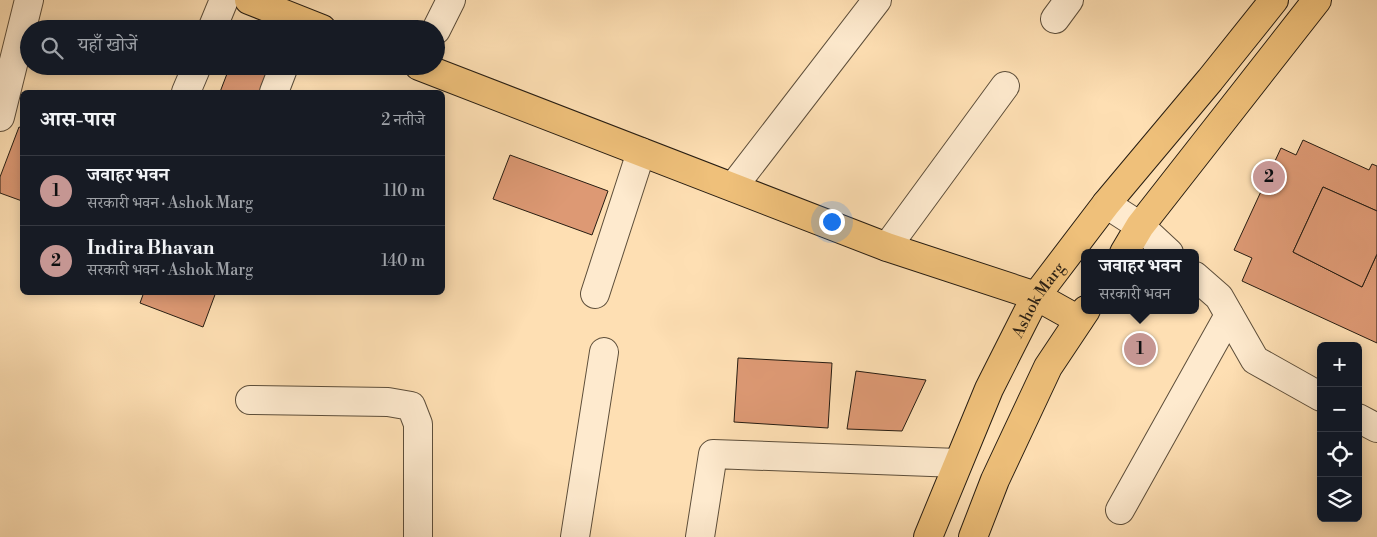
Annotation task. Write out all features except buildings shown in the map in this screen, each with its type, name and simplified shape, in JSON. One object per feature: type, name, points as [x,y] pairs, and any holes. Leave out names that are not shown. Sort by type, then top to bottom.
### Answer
[{"type":"main road","points":[[249,0],[294,20]]},
{"type":"main road","name":"Ashok Marg","points":[[928,537],[989,389],[1036,296],[1106,204],[1274,0]]},
{"type":"main road","points":[[1126,249],[1140,226],[1317,0]]},
{"type":"main road","points":[[442,75],[888,247],[1036,296],[1083,315],[1048,366],[995,480],[973,537]]},
{"type":"street","points":[[24,20],[29,0]]},
{"type":"street","points":[[216,20],[224,0]]},
{"type":"street","points":[[441,20],[450,0]]},
{"type":"street","points":[[733,187],[876,0]]},
{"type":"street","points":[[0,117],[20,36]]},
{"type":"street","points":[[187,90],[193,75]]},
{"type":"street","points":[[275,90],[281,75]]},
{"type":"street","points":[[888,247],[1005,86]]},
{"type":"street","points":[[596,294],[641,152]]},
{"type":"street","points":[[1106,204],[1140,226],[1165,249]]},
{"type":"street","points":[[1199,280],[1219,297],[1255,360],[1317,395]]},
{"type":"street","points":[[1120,510],[1229,315]]},
{"type":"street","points":[[575,537],[604,352]]},
{"type":"street","points":[[250,400],[388,402],[411,406],[418,424],[417,537]]},
{"type":"street","points":[[1362,420],[1377,428]]},
{"type":"street","points":[[700,537],[713,454],[958,462]]},
{"type":"place","name":"Indira Bhavan","points":[[1269,177]]},
{"type":"place","name":"जवाहर भवन","points":[[1140,349]]}]
